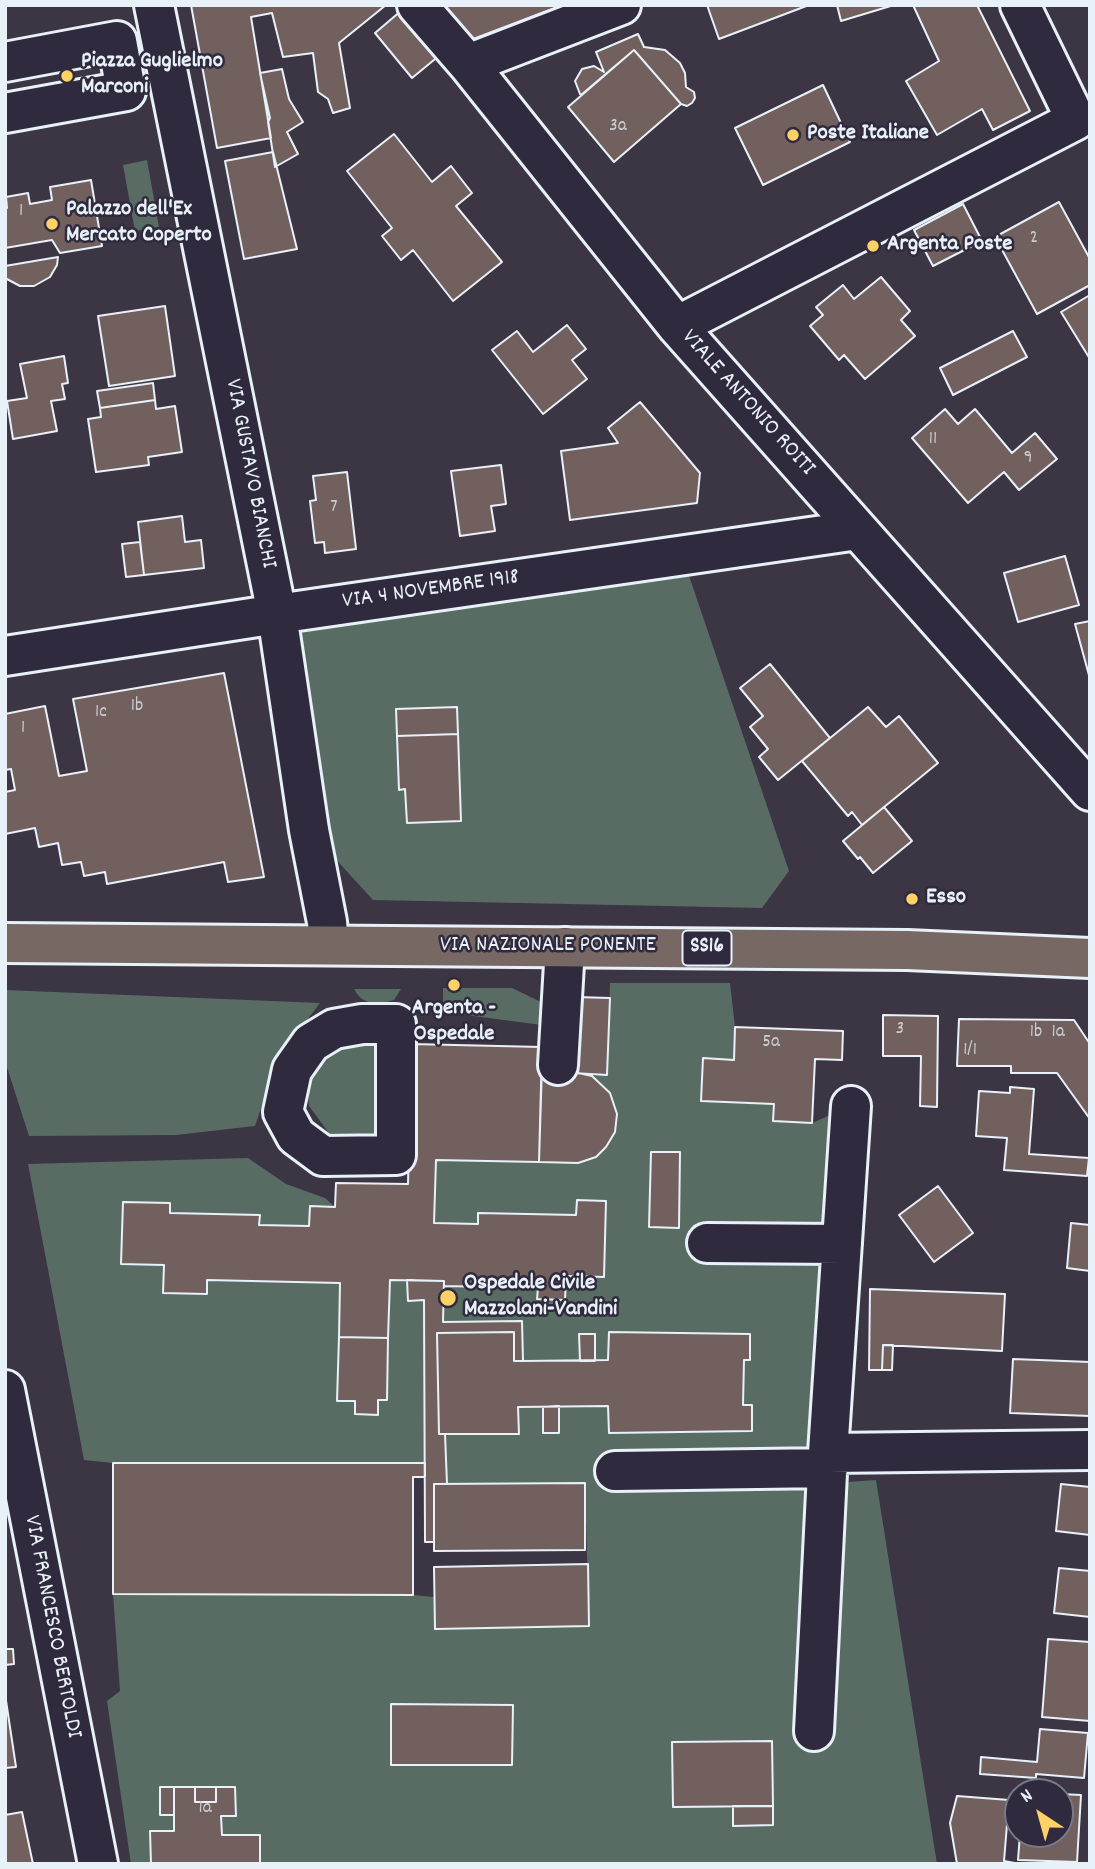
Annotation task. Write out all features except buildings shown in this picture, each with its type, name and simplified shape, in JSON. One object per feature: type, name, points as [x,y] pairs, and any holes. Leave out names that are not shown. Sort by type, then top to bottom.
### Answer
[{"type":"main road","name":"VIA NAZIONALE PONENTE","points":[[5,943],[907,950],[1089,957]]},
{"type":"street","name":"VIA GUSTAVO BIANCHI","points":[[155,5],[277,614],[329,945]]},
{"type":"street","name":"VIALE ANTONIO ROITI","points":[[417,5],[468,64],[677,326],[1090,791]]},
{"type":"street","points":[[468,64],[621,5]]},
{"type":"street","points":[[677,326],[1076,120],[1020,5]]},
{"type":"street","points":[[5,62],[117,41],[126,91],[5,113]]},
{"type":"street","name":"VIA 4 NOVEMBRE 1918","points":[[5,656],[858,530]]},
{"type":"street","points":[[558,1065],[565,947]]},
{"type":"street","points":[[814,1731],[828,1460],[852,1105]]},
{"type":"street","points":[[707,1243],[842,1244]]},
{"type":"street","name":"VIA FRANCESCO BERTOLDI","points":[[7,1412],[98,1864]]},
{"type":"street","points":[[615,1471],[1090,1450]]},
{"type":"green space","points":[[147,160],[159,227],[135,231],[123,165]]},
{"type":"green space","points":[[682,555],[789,871],[762,908],[373,900],[309,830],[277,614]]},
{"type":"green space","points":[[610,983],[730,983],[735,1027],[734,1060],[703,1058],[774,1104],[774,1121],[812,1123],[851,1106],[828,1467],[848,1482],[876,1480],[937,1864],[131,1864],[107,1701],[120,1691],[113,1594],[413,1595],[434,1597],[435,1629],[589,1626],[585,1484],[447,1484],[445,1434],[518,1434],[518,1407],[608,1406],[609,1433],[752,1431],[752,1405],[743,1405],[744,1360],[750,1360],[749,1334],[609,1332],[608,1360],[523,1361],[522,1321],[440,1325],[444,1286],[538,1288],[537,1299],[565,1300],[566,1276],[604,1277],[606,1201],[577,1200],[576,1215],[479,1213],[478,1224],[434,1223],[436,1160],[539,1162],[542,1071],[592,1076],[607,1074]]},
{"type":"green space","points":[[443,988],[512,988],[543,1003],[542,1025],[443,1012]]},
{"type":"green space","points":[[354,989],[401,989],[394,1000],[371,1003],[362,999]]},
{"type":"green space","points":[[5,990],[320,1003],[278,1058],[255,1126],[176,1135],[29,1136],[5,1061]]},
{"type":"green space","points":[[344,1035],[380,1037],[379,1135],[358,1138],[331,1136],[309,1106],[307,1077]]},
{"type":"green space","points":[[248,1158],[286,1184],[325,1198],[335,1207],[310,1207],[309,1226],[259,1225],[259,1215],[170,1213],[170,1203],[123,1202],[121,1264],[164,1265],[164,1293],[207,1294],[207,1280],[340,1283],[338,1401],[355,1401],[355,1414],[378,1415],[378,1400],[387,1400],[390,1280],[407,1280],[408,1300],[424,1300],[425,1463],[113,1463],[84,1460],[28,1164]]},
{"type":"place","name":"Piazza Guglielmo Marconi","points":[[67,76]]},
{"type":"place","name":"Poste Italiane","points":[[793,135]]},
{"type":"place","name":"Palazzo dell'Ex Mercato Coperto","points":[[52,224]]},
{"type":"place","name":"Argenta Poste","points":[[873,246]]},
{"type":"place","name":"Esso","points":[[912,899]]},
{"type":"place","name":"Argenta - Ospedale","points":[[454,985]]},
{"type":"place","name":"Ospedale Civile Mazzolani-Vandini","points":[[448,1298]]}]
